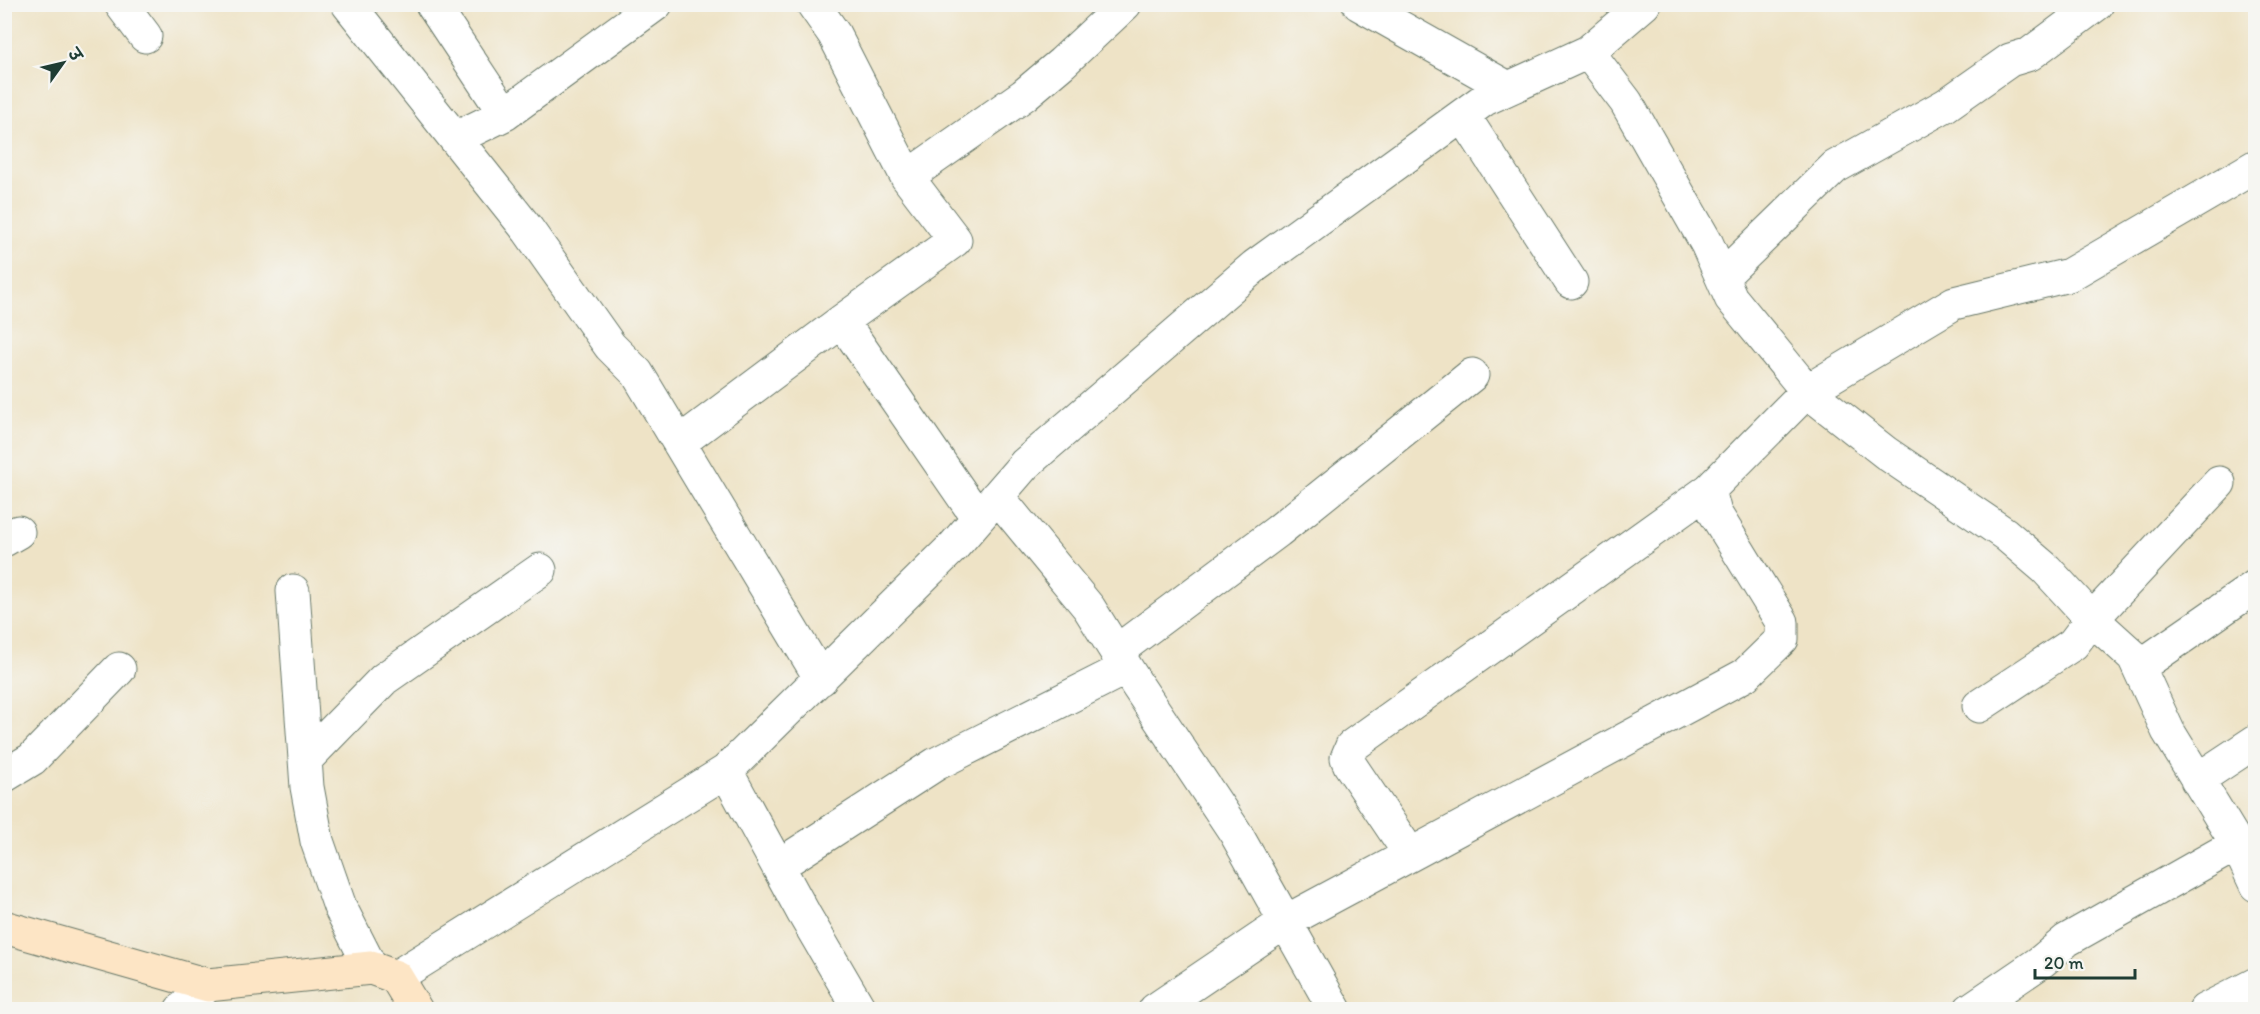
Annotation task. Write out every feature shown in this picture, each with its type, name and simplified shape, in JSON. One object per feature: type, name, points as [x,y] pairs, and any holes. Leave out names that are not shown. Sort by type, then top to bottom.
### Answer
[{"type":"street","points":[[121,4],[145,36]]},
{"type":"street","points":[[348,4],[528,230],[610,346],[637,373],[820,679]]},
{"type":"street","points":[[432,4],[505,114]]},
{"type":"street","points":[[456,138],[505,114],[656,4]]},
{"type":"street","points":[[679,442],[955,240],[907,177],[834,34],[813,4]]},
{"type":"street","points":[[907,177],[1024,95],[1125,4]]},
{"type":"street","points":[[1359,4],[1508,88]]},
{"type":"street","points":[[4,927],[208,985],[383,973],[726,771],[901,600],[1025,464],[1254,266],[1485,99],[1588,52],[1644,4]]},
{"type":"street","points":[[1722,278],[1836,167],[1946,105],[2010,60],[2030,54],[2097,4]]},
{"type":"street","points":[[1588,52],[1626,102],[1707,244],[1731,298],[1807,392],[1886,453],[2005,534],[2046,569],[2091,620],[2134,657],[2168,731],[2237,844],[2256,885]]},
{"type":"street","points":[[1463,115],[1572,282]]},
{"type":"street","points":[[1410,854],[1350,765],[1347,758],[1352,746],[1709,490],[1807,392],[1954,303],[2069,275],[2256,166]]},
{"type":"street","points":[[842,321],[988,507],[1089,608],[1234,832],[1335,1010]]},
{"type":"street","points":[[778,866],[936,764],[1121,660],[1407,425],[1472,375]]},
{"type":"street","points":[[1979,706],[2073,644],[2091,620],[2218,483]]},
{"type":"street","points":[[1155,1010],[1285,922],[1745,675],[1782,639],[1782,622],[1715,513],[1709,490]]},
{"type":"street","points":[[305,760],[384,679],[540,570]]},
{"type":"street","points":[[2139,667],[2256,586]]},
{"type":"street","points":[[293,591],[307,787],[316,841],[340,907],[383,973],[416,1010]]},
{"type":"street","points":[[4,776],[32,759],[119,669]]},
{"type":"street","points":[[2197,780],[2256,741]]},
{"type":"street","points":[[726,771],[860,1010]]},
{"type":"street","points":[[1970,1010],[2042,961],[2067,940],[2237,844]]},
{"type":"street","points":[[2205,1010],[2256,984]]},
{"type":"street","points":[[181,1010],[208,985]]}]
